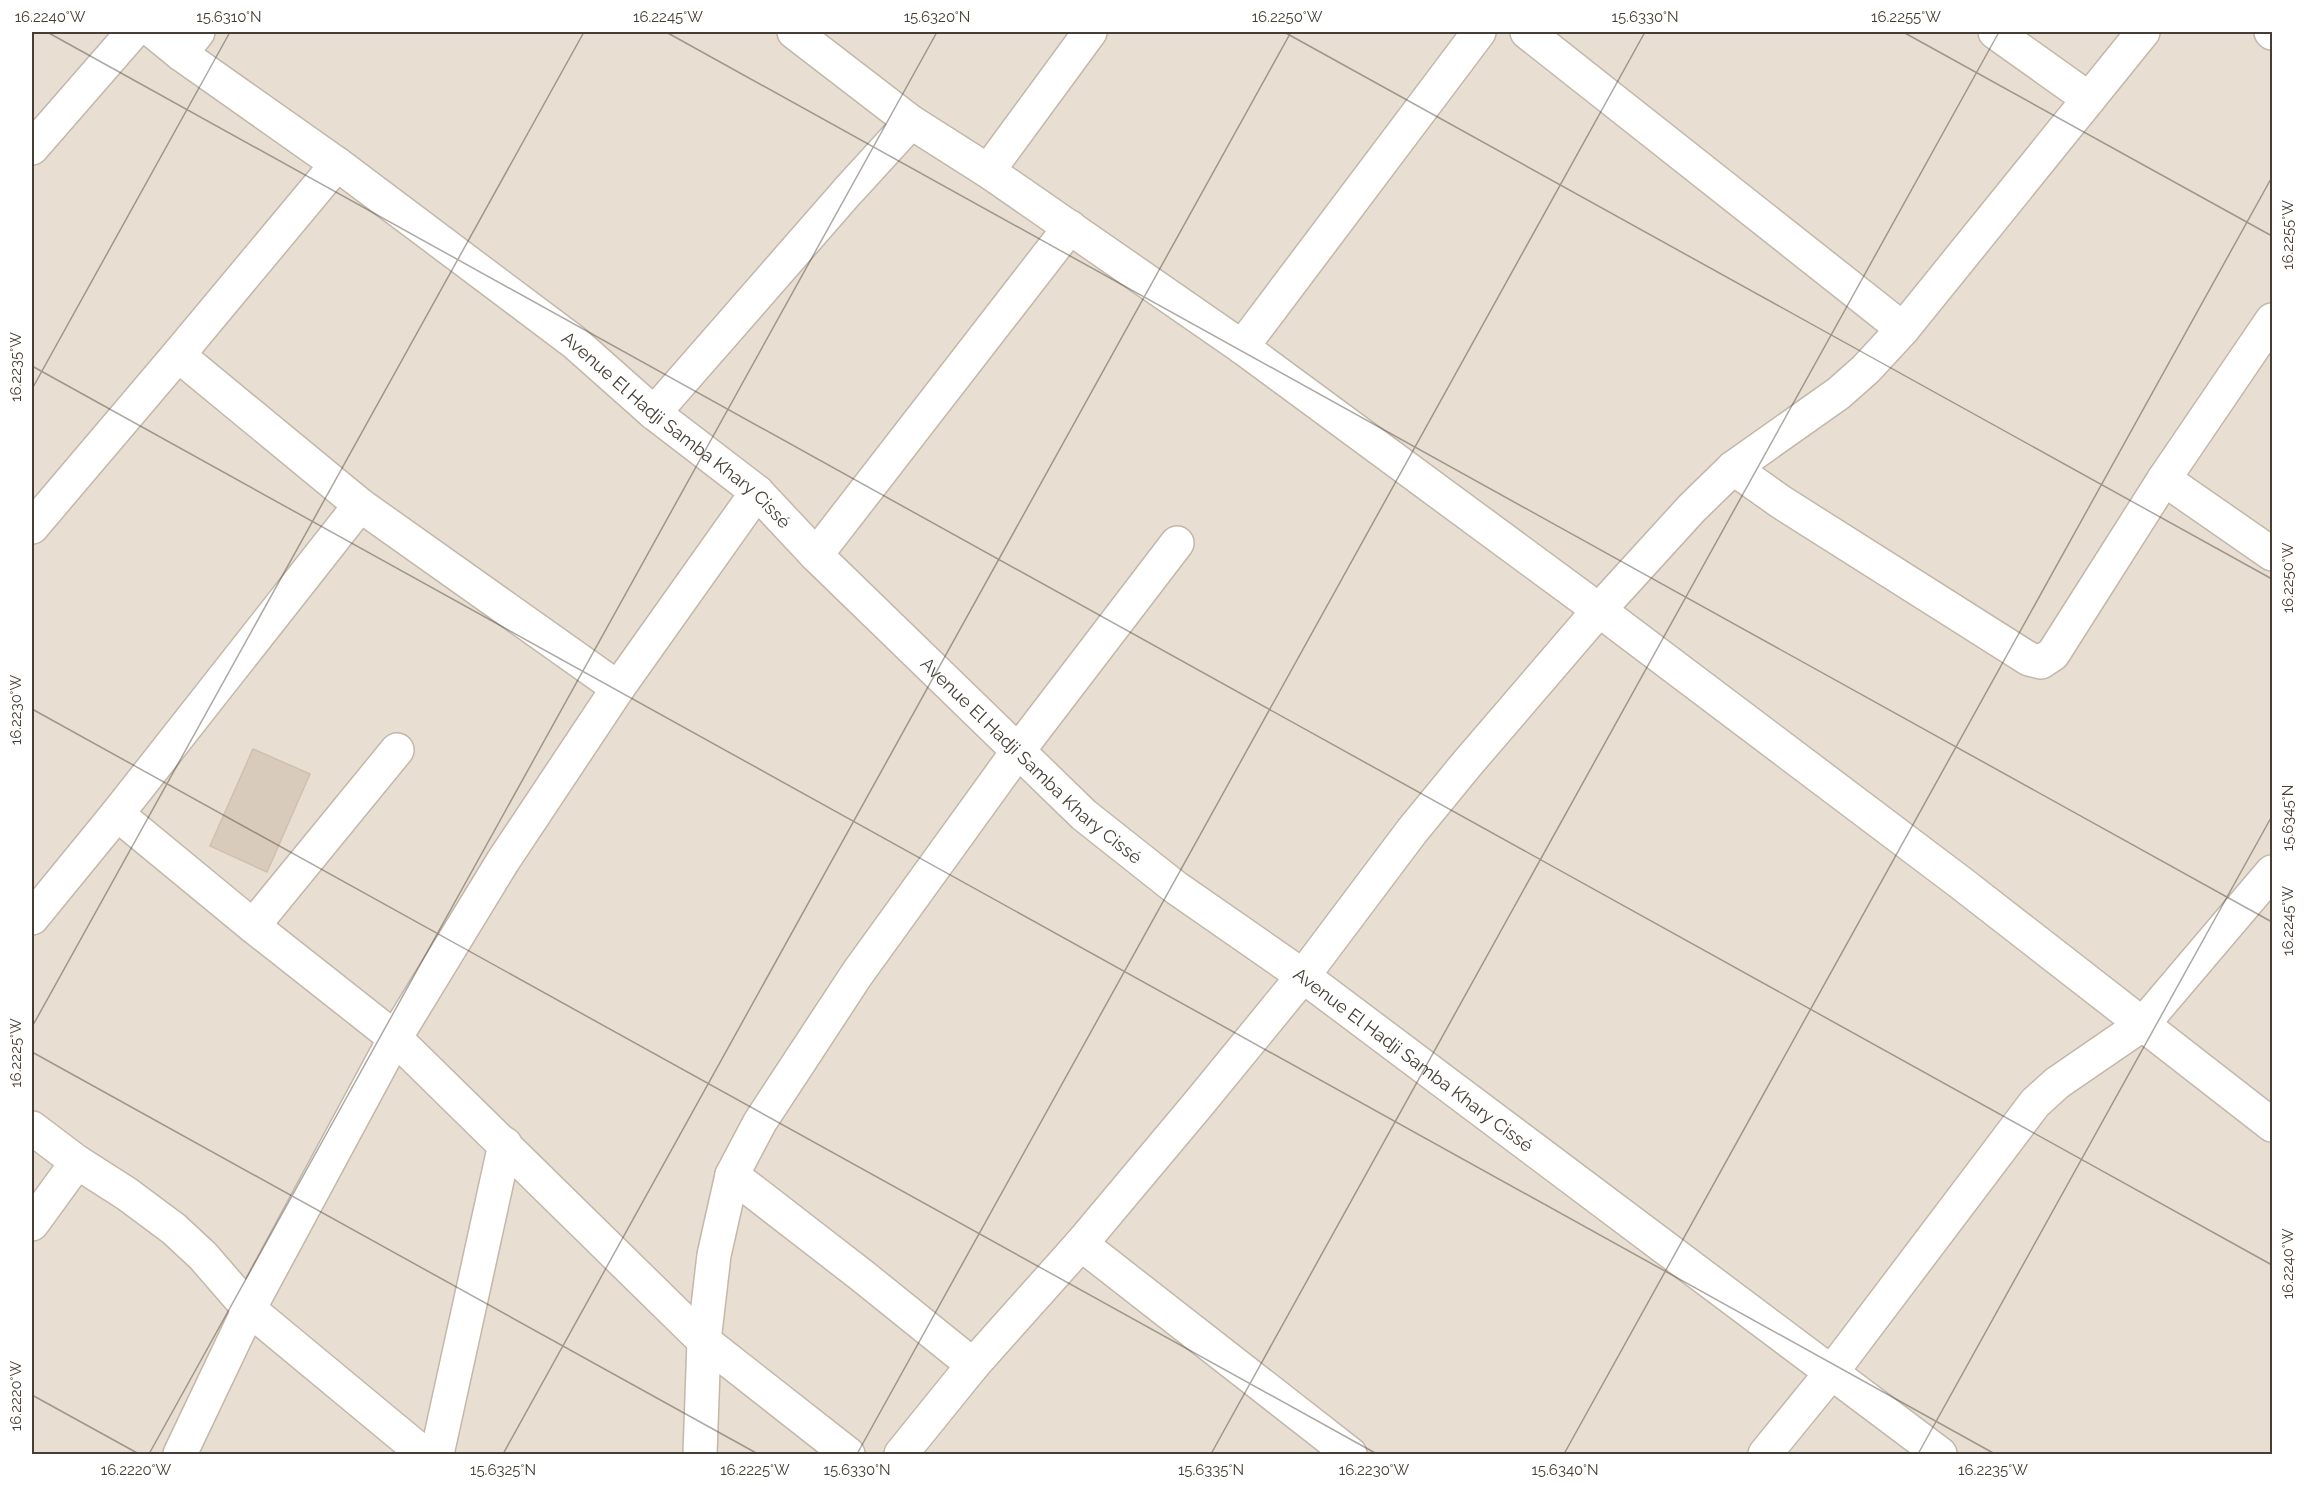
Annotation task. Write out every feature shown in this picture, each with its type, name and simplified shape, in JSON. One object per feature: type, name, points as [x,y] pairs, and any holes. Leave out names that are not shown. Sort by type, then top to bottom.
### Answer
[{"type":"street","points":[[32,148],[133,32]]},
{"type":"street","name":"Avenue El Hadji Samba Khary Cissé","points":[[154,32],[189,43],[337,164],[574,342],[654,413],[757,492],[816,555],[1084,815],[1175,887],[1303,976],[1570,1174],[1940,1455]]},
{"type":"street","points":[[794,32],[911,122],[988,171],[1242,347],[1599,610],[1961,883],[2272,1125]]},
{"type":"street","points":[[988,171],[1090,32]]},
{"type":"street","points":[[1242,347],[1479,32]]},
{"type":"street","points":[[1527,32],[1903,329]]},
{"type":"street","points":[[1995,32],[2089,99]]},
{"type":"street","points":[[901,1455],[973,1365],[1081,1244],[1303,976],[1419,823],[1599,610],[1692,508],[1733,468],[1839,393],[1866,369],[1903,329],[2143,32]]},
{"type":"street","points":[[654,413],[911,122]]},
{"type":"street","points":[[32,527],[337,164]]},
{"type":"street","points":[[816,555],[1070,227]]},
{"type":"street","points":[[1733,468],[1781,502],[2029,659],[2041,662],[2053,654],[2164,479],[2272,320]]},
{"type":"street","points":[[178,355],[360,505],[618,688]]},
{"type":"street","points":[[2164,479],[2272,554]]},
{"type":"street","points":[[180,1455],[249,1309],[395,1038],[503,861],[618,688],[757,492]]},
{"type":"street","points":[[32,918],[360,505]]},
{"type":"street","points":[[700,1455],[704,1341],[714,1255],[732,1175],[760,1122],[857,974],[1018,751],[1177,543]]},
{"type":"street","points":[[253,926],[397,750]]},
{"type":"street","points":[[117,813],[253,926],[395,1038],[704,1341],[848,1455]]},
{"type":"street","points":[[1765,1455],[1831,1373],[2035,1103],[2065,1078],[2143,1024],[2272,872]]},
{"type":"street","points":[[32,1128],[174,1229],[202,1256],[249,1309],[424,1455]]},
{"type":"street","points":[[437,1455],[505,1144]]},
{"type":"street","points":[[32,1224],[77,1162]]},
{"type":"street","points":[[732,1175],[973,1365]]},
{"type":"street","points":[[1081,1244],[1350,1455]]},
{"type":"shaded area","points":[[32,32],[2272,32],[2272,1454],[32,1454]]},
{"type":"building","points":[[253,749],[310,774],[267,872],[210,846]]}]
